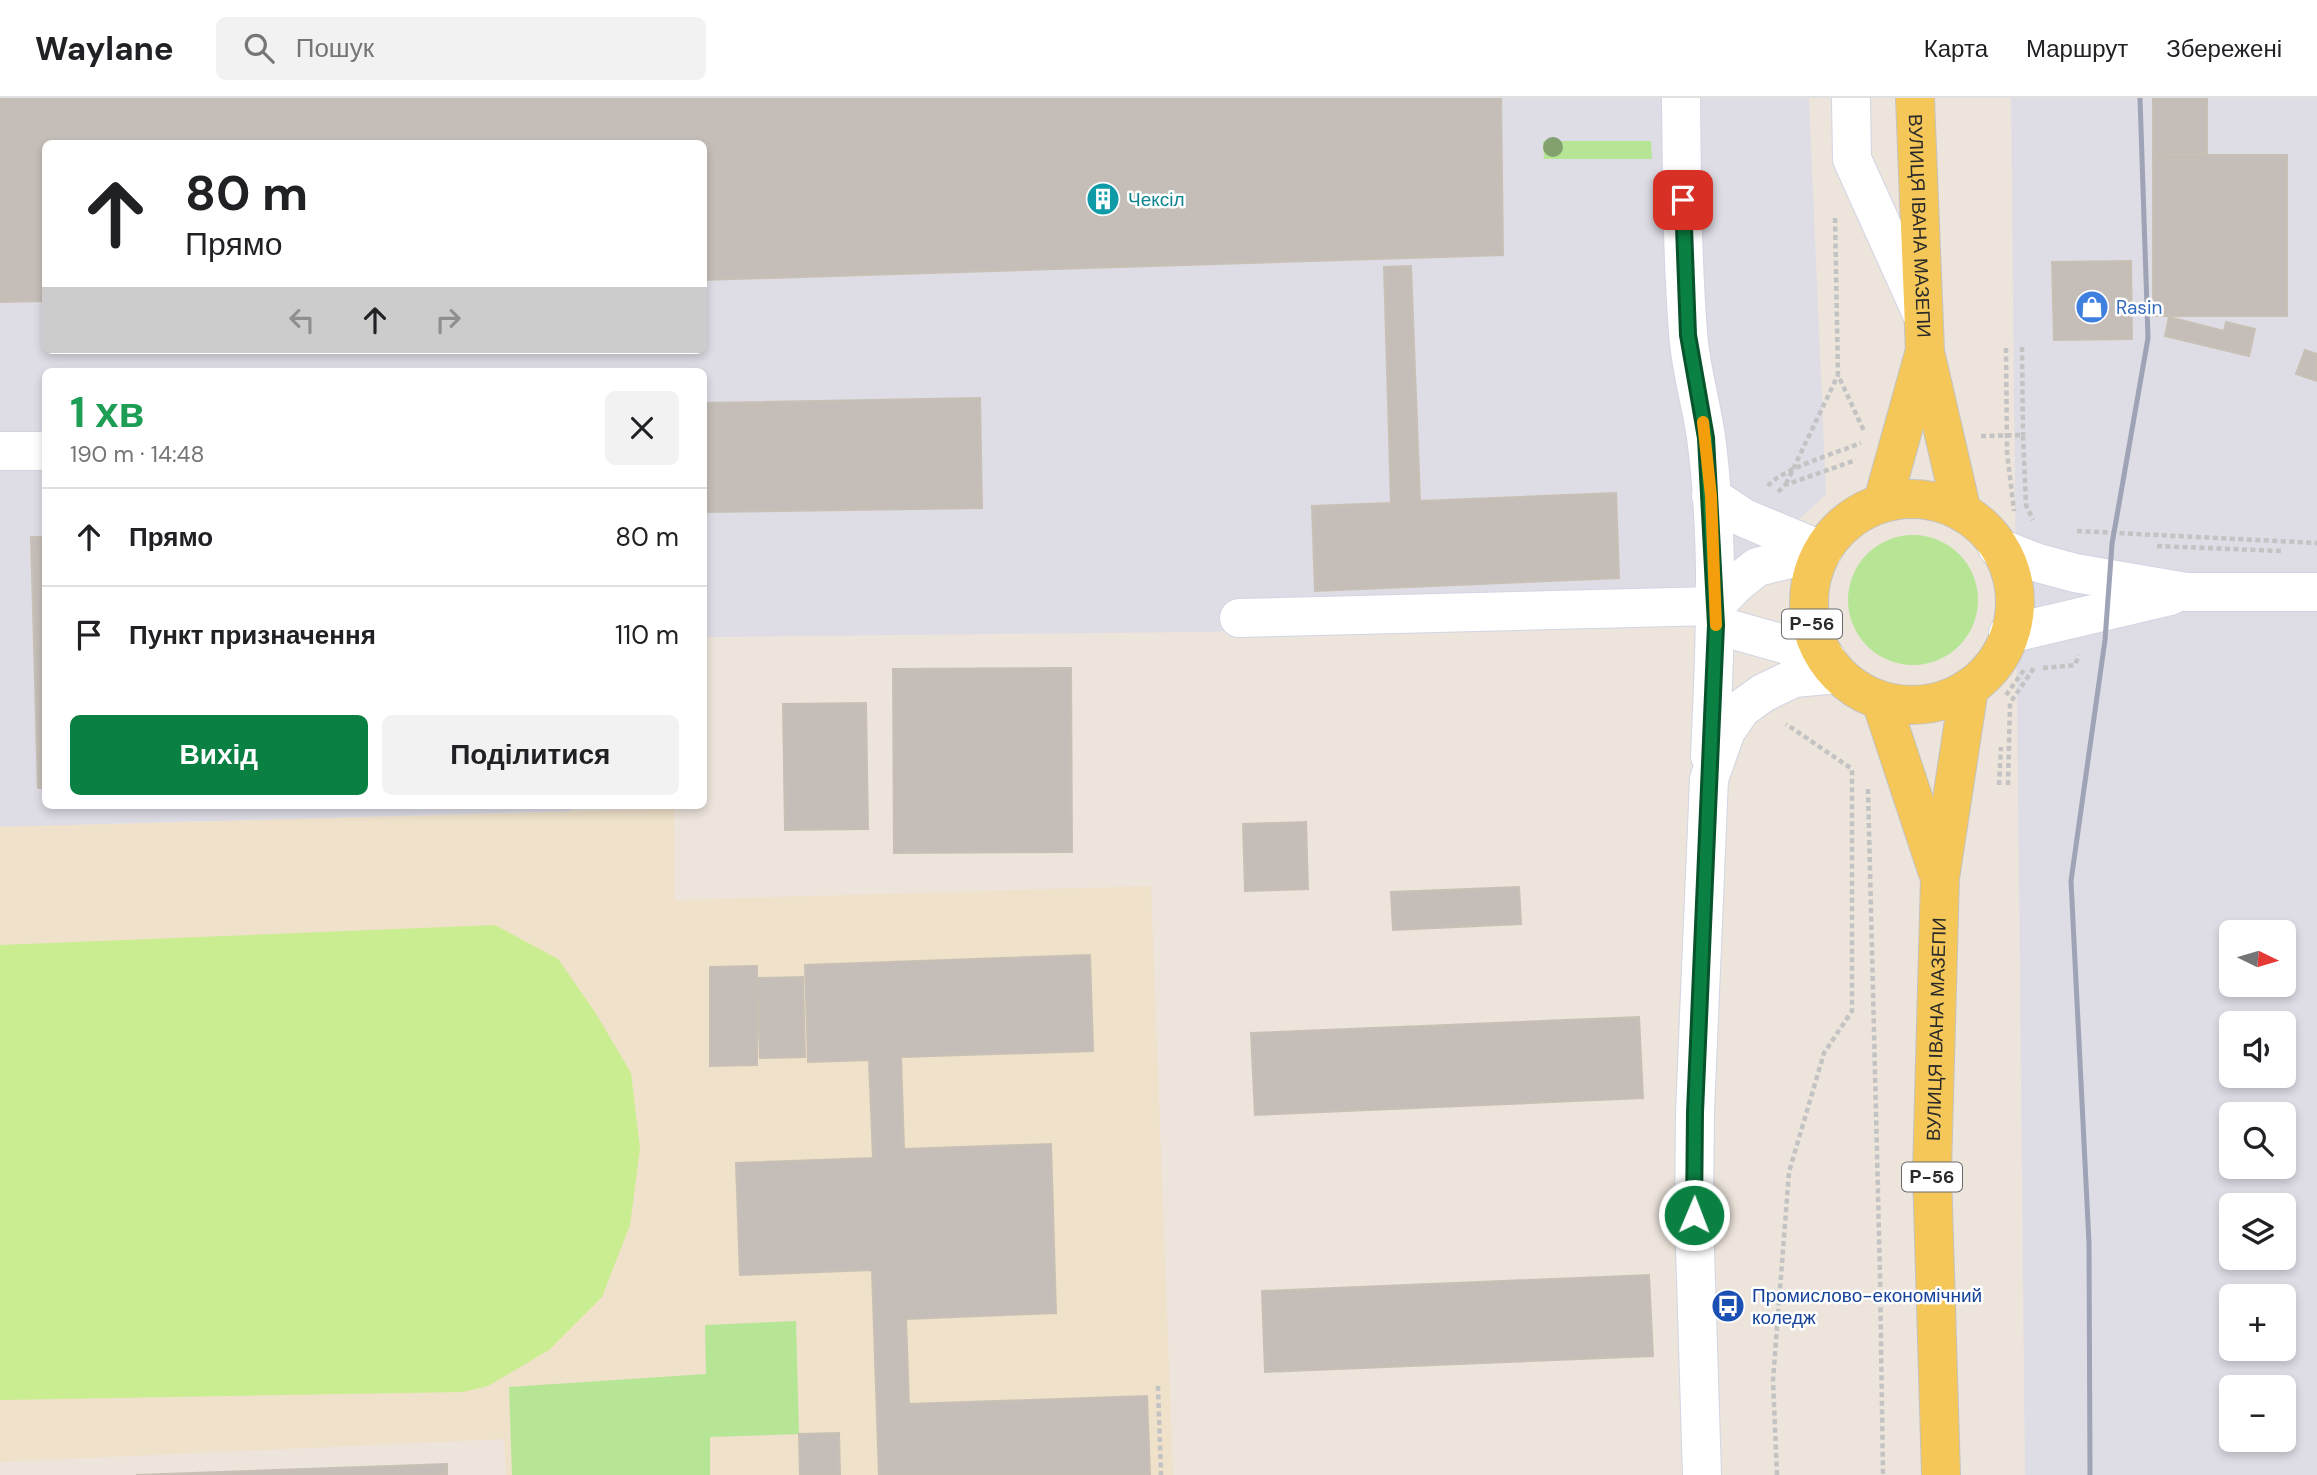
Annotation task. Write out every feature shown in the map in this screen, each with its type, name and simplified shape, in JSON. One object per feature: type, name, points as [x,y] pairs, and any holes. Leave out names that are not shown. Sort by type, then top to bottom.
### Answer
[{"type":"main road","name":"ВУЛИЦЯ ІВАНА МАЗЕПИ","points":[[1915,98],[1925,352],[1962,512]]},
{"type":"main road","name":"ВУЛИЦЯ ІВАНА МАЗЕПИ","points":[[1883,501],[1925,352]]},
{"type":"main road","name":"Р-56","points":[[1909,496],[1947,503],[1978,523],[2007,533],[2014,608],[2008,634],[1995,662],[1984,676],[1985,695],[1953,698],[1924,708],[1882,704],[1852,687],[1832,667],[1818,643],[1810,606],[1815,568],[1833,535],[1847,522],[1883,501],[1909,496]]},
{"type":"main road","name":"ВУЛИЦЯ ІВАНА МАЗЕПИ","points":[[1941,1475],[1932,1171],[1940,878],[1985,695]]},
{"type":"main road","name":"ВУЛИЦЯ ІВАНА МАЗЕПИ","points":[[1882,704],[1940,878]]},
{"type":"street","points":[[1681,98],[1688,335],[1706,438],[1716,615],[1695,1138],[1694,1215],[1702,1475]]},
{"type":"street","points":[[1851,98],[1852,159],[1922,314]]},
{"type":"street","points":[[0,452],[42,451]]},
{"type":"street","points":[[1711,496],[1744,518],[1823,551]]},
{"type":"street","points":[[2007,533],[2035,562],[2075,573],[2186,592],[2317,592]]},
{"type":"street","points":[[1716,615],[1735,584],[1757,567],[1823,551]]},
{"type":"street","points":[[2008,634],[2186,592]]},
{"type":"street","points":[[1239,618],[1716,615],[1832,667]]},
{"type":"street","points":[[1709,779],[1726,731],[1741,709],[1794,678],[1832,667]]},
{"type":"path","points":[[1835,212],[1838,375],[1868,440]]},
{"type":"path","points":[[2022,347],[2022,435]]},
{"type":"path","points":[[2006,348],[2007,452],[2012,508],[2007,533]]},
{"type":"path","points":[[1772,498],[1785,485],[1838,375]]},
{"type":"path","points":[[1785,485],[1861,458]]},
{"type":"path","points":[[2153,546],[2290,551]]},
{"type":"path","points":[[2008,785],[2010,703],[2032,668],[2075,666],[2081,643]]},
{"type":"path","points":[[1985,695],[2024,669]]},
{"type":"path","points":[[1999,785],[2001,736]]},
{"type":"path","points":[[1868,783],[1883,1475]]},
{"type":"path","points":[[1158,1386],[1161,1475]]},
{"type":"shaded area","points":[[0,98],[1809,98],[1826,494],[1695,618],[1201,632],[707,637],[707,368],[42,368],[42,809],[571,811],[0,827]]},
{"type":"shaded area","points":[[2011,98],[2317,98],[2317,1475],[2025,1475]]},
{"type":"shaded area","points":[[674,809],[675,900],[1151,886],[1173,1475],[506,1475],[504,1439],[0,1462],[0,827]]},
{"type":"green space","points":[[1543,141],[1651,141],[1652,159],[1544,159]]},
{"type":"green space","points":[[1913,535],[1938,540],[1959,554],[1973,575],[1978,600],[1973,625],[1959,646],[1938,660],[1913,665],[1888,660],[1867,646],[1853,625],[1848,600],[1853,575],[1867,554],[1888,540]]},
{"type":"green space","points":[[495,925],[558,959],[595,1012],[631,1073],[640,1148],[630,1225],[602,1297],[549,1350],[488,1386],[463,1392],[0,1400],[0,945]]},
{"type":"green space","points":[[796,1321],[799,1434],[710,1437],[710,1475],[512,1475],[509,1387],[706,1374],[705,1325]]},
{"type":"building","name":"Чексіл","points":[[0,98],[1501,98],[1503,255],[707,280],[707,140],[42,140],[42,301],[0,302]]},
{"type":"building","points":[[2153,98],[2207,98],[2207,154],[2153,155]]},
{"type":"building","points":[[2153,155],[2287,155],[2287,316],[2153,316]]},
{"type":"building","name":"Rasin","points":[[2131,261],[2132,339],[2054,340],[2052,262]]},
{"type":"building","points":[[1411,266],[1420,501],[1616,493],[1619,578],[1315,591],[1312,506],[1391,503],[1384,267]]},
{"type":"building","points":[[2169,317],[2224,331],[2226,322],[2255,329],[2249,356],[2165,336]]},
{"type":"building","points":[[2305,350],[2317,354],[2317,381],[2296,374]]},
{"type":"building","points":[[980,398],[982,508],[707,512],[707,403]]},
{"type":"building","points":[[31,537],[42,537],[42,788],[38,788]]},
{"type":"building","points":[[1071,668],[1072,852],[894,853],[893,669]]},
{"type":"building","points":[[866,703],[868,829],[785,830],[783,704]]},
{"type":"building","points":[[1306,822],[1308,889],[1245,891],[1243,824]]},
{"type":"building","points":[[1519,887],[1521,924],[1393,930],[1391,892]]},
{"type":"building","points":[[1090,955],[1093,1051],[901,1057],[904,1149],[1051,1144],[1056,1313],[906,1319],[909,1404],[1147,1396],[1150,1475],[879,1475],[872,1270],[740,1275],[736,1163],[873,1158],[869,1060],[808,1062],[805,965]]},
{"type":"building","points":[[757,966],[757,1065],[710,1066],[710,967]]},
{"type":"building","points":[[803,977],[805,1057],[760,1058],[757,978]]},
{"type":"building","points":[[1639,1017],[1643,1098],[1255,1115],[1251,1033]]},
{"type":"building","points":[[1649,1275],[1653,1356],[1265,1372],[1262,1291]]},
{"type":"building","points":[[839,1433],[840,1475],[800,1475],[799,1434]]},
{"type":"building","points":[[447,1464],[447,1475],[136,1475]]},
{"type":"railway","points":[[2090,1475],[2089,1243],[2071,881],[2105,640],[2112,544],[2148,338],[2140,98]]},
{"type":"slow traffic","points":[[1703,422],[1711,496],[1716,625]]},
{"type":"place","name":"Чексіл","points":[[1103,199]]},
{"type":"place","name":"Rasin","points":[[2092,307]]},
{"type":"place","name":"Промислово-економічний коледж","points":[[1728,1306]]},
{"type":"route","points":[[1683,200],[1688,335],[1706,438],[1716,625],[1695,1112],[1694,1215]]}]
